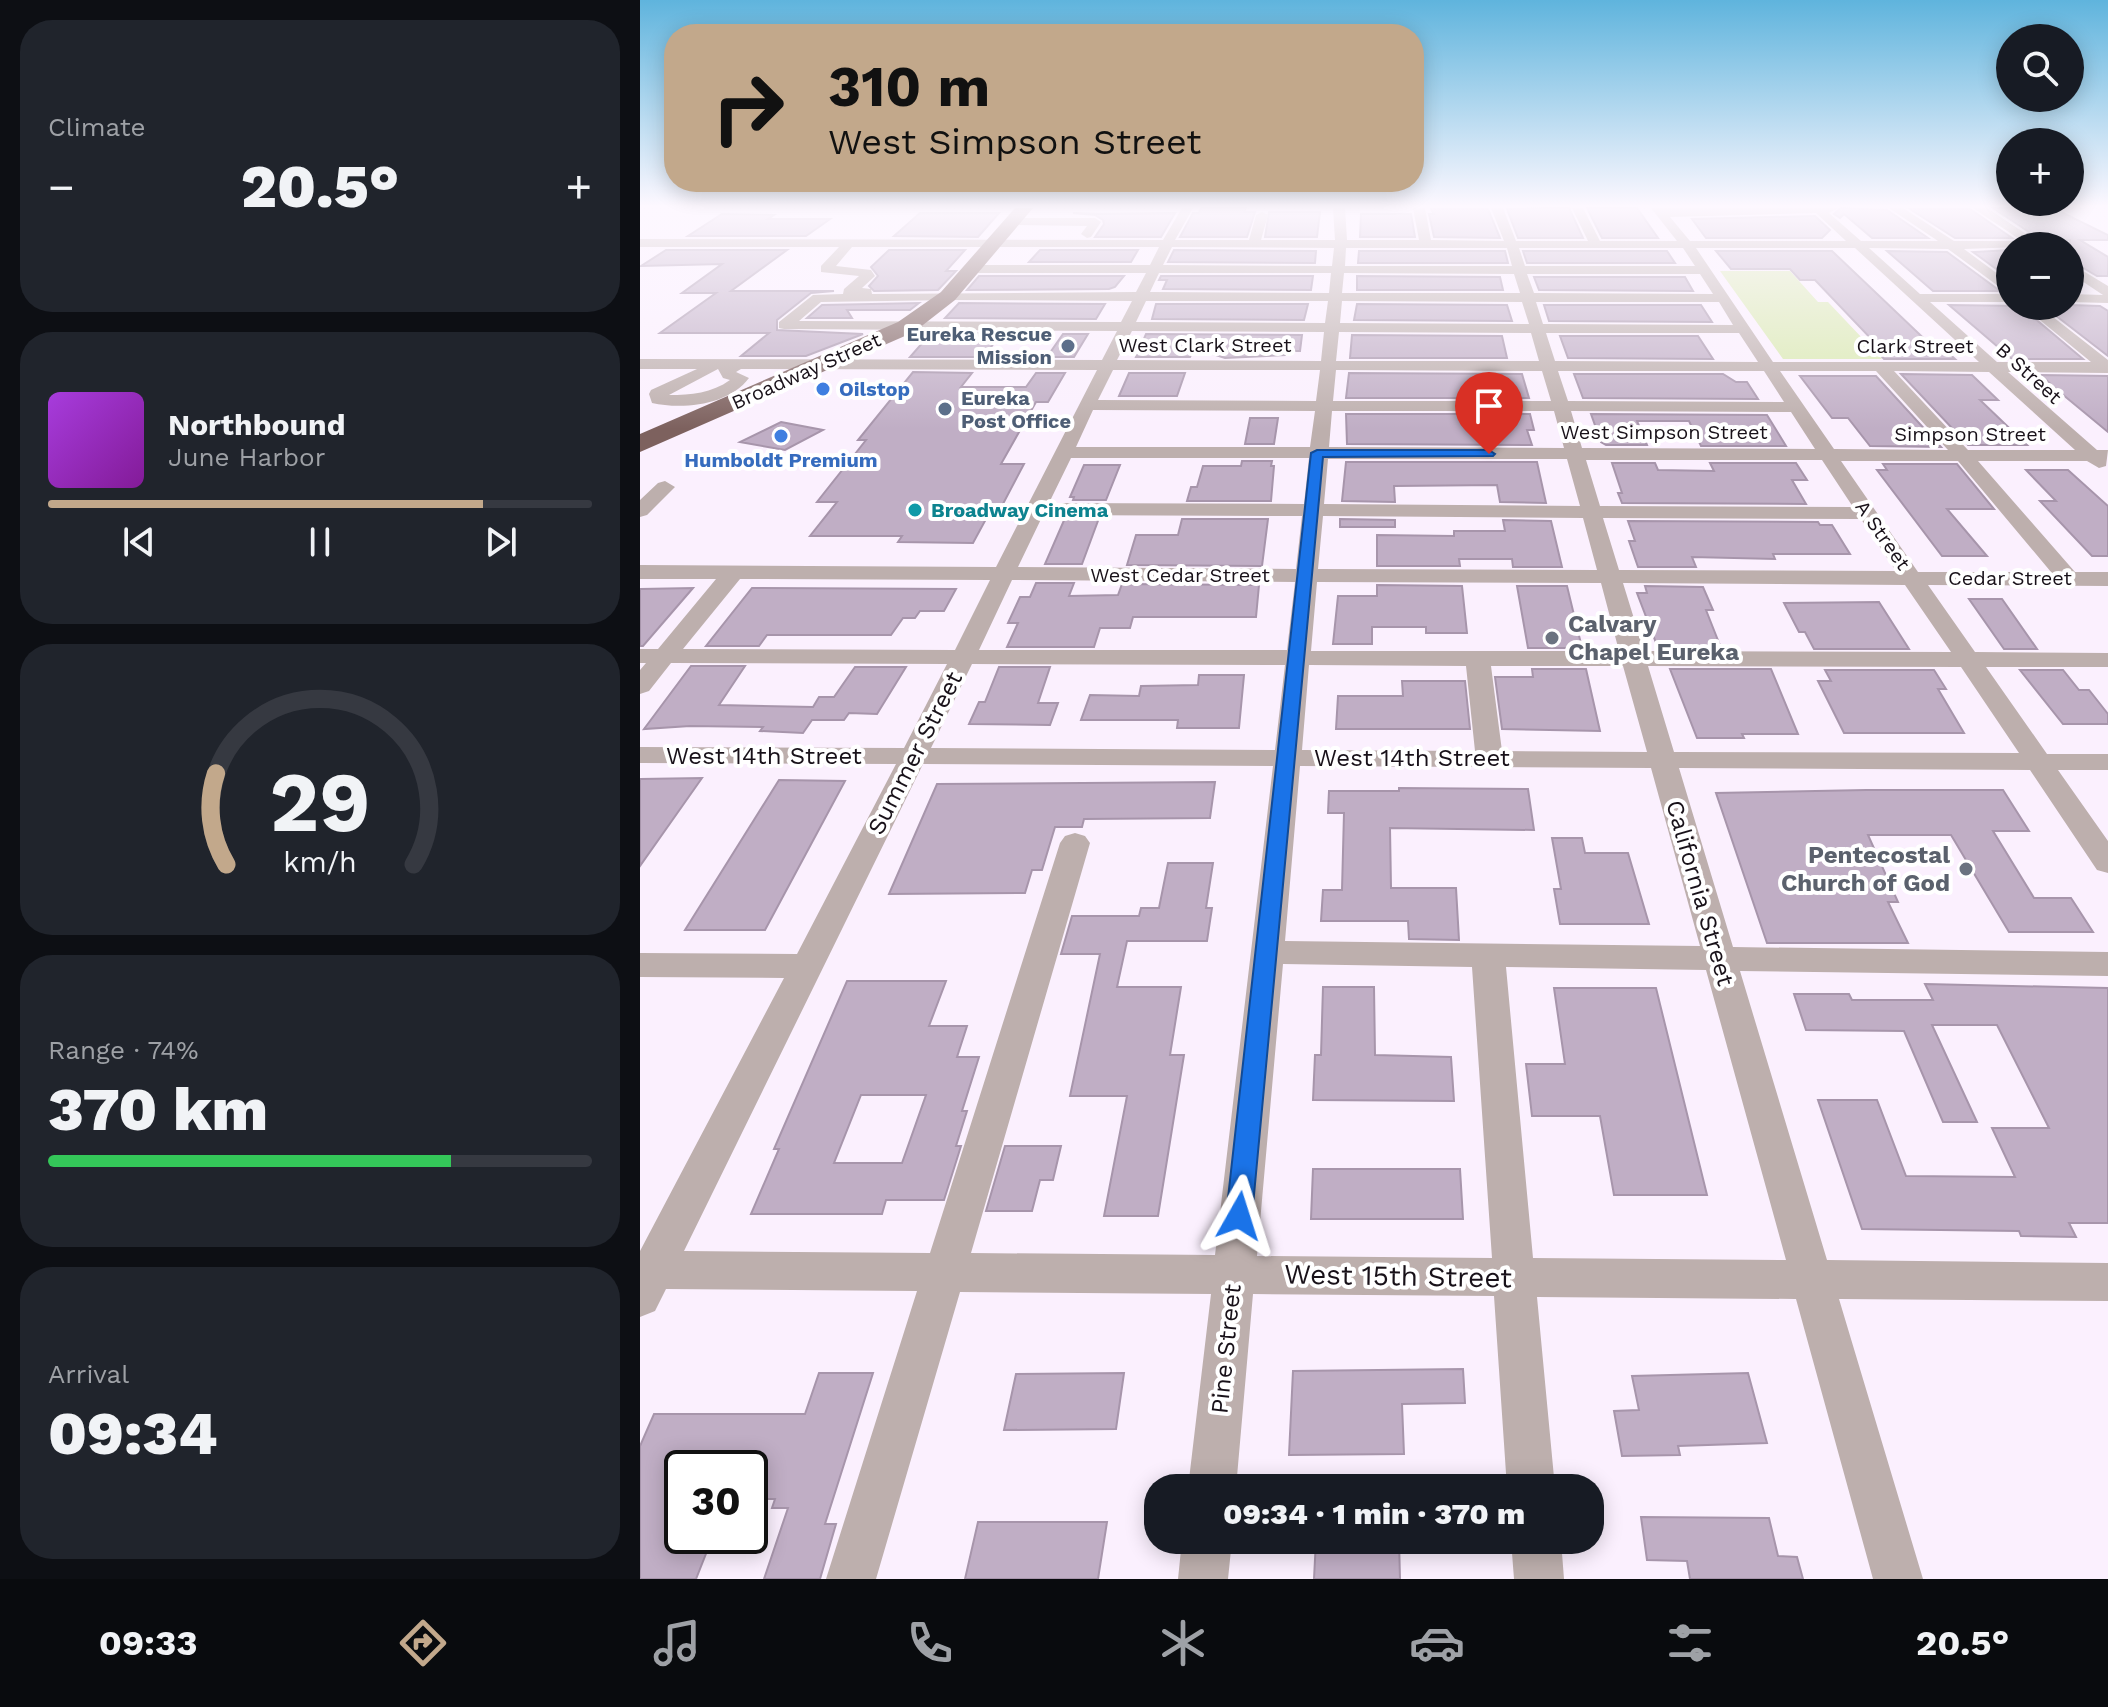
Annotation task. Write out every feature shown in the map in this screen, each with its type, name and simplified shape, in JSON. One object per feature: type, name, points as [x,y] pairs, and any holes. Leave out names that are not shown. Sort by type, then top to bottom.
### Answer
[{"type":"highway","name":"Broadway Street","points":[[640,444],[908,325],[948,296],[960,282]]},
{"type":"street","points":[[861,282],[849,292],[948,296]]},
{"type":"street","name":"Summer Street","points":[[644,1279],[913,758],[1149,282]]},
{"type":"street","name":"Pine Street","points":[[1213,1474],[1335,282]]},
{"type":"street","points":[[1439,282],[1332,297],[818,298],[784,325],[1126,329],[1744,329]]},
{"type":"street","name":"California Street","points":[[1523,282],[1898,1579]]},
{"type":"street","points":[[1604,282],[1722,298]]},
{"type":"street","name":"A Street","points":[[1712,282],[2108,863]]},
{"type":"street","name":"B Street","points":[[1902,282],[1992,367],[2100,456],[2108,471]]},
{"type":"street","points":[[908,325],[973,319],[991,296]]},
{"type":"street","points":[[1920,298],[1996,298]]},
{"type":"street","points":[[2084,298],[2108,299]]},
{"type":"street","points":[[2048,320],[2107,367]]},
{"type":"street","points":[[885,364],[908,335],[908,325]]},
{"type":"street","name":"West Clark Street","points":[[640,364],[725,368],[823,364],[1769,366]]},
{"type":"street","name":"Clark Street","points":[[1769,366],[2107,367]]},
{"type":"street","points":[[1880,366],[1964,456],[2068,578]]},
{"type":"street","points":[[1088,405],[1798,407]]},
{"type":"street","name":"West Simpson Street","points":[[1065,452],[1831,455]]},
{"type":"street","name":"Simpson Street","points":[[1831,455],[2100,456]]},
{"type":"street","points":[[640,511],[665,487]]},
{"type":"street","points":[[1036,509],[1867,513]]},
{"type":"street","name":"West Cedar Street","points":[[640,572],[1913,577]]},
{"type":"street","points":[[640,686],[733,573]]},
{"type":"street","name":"Cedar Street","points":[[1913,577],[2108,579]]},
{"type":"street","points":[[640,656],[1298,657],[1478,661],[2108,660]]},
{"type":"street","points":[[1478,661],[1489,758]]},
{"type":"street","name":"West 14th Street","points":[[640,755],[2108,762]]},
{"type":"street","points":[[851,1579],[1075,843]]},
{"type":"street","points":[[1266,952],[2108,964]]},
{"type":"street","points":[[1488,955],[1530,1474]]},
{"type":"street","points":[[640,965],[806,966]]},
{"type":"street","name":"West 15th Street","points":[[644,1279],[945,1273],[2108,1282]]},
{"type":"street","points":[[1203,1579],[1206,1554]]},
{"type":"street","points":[[1537,1554],[1539,1579]]},
{"type":"green space","points":[[1728,282],[1800,282],[1818,302],[1828,302],[1882,359],[1783,359]]},
{"type":"building","points":[[698,282],[744,282],[731,291],[834,291],[811,293],[777,320],[777,330],[863,334],[806,356],[741,356],[769,333],[660,333],[716,293],[682,293]]},
{"type":"building","points":[[873,282],[946,282],[938,290],[874,291],[869,286]]},
{"type":"building","points":[[974,282],[1119,282],[1109,289],[967,290]]},
{"type":"building","points":[[1166,282],[1312,282],[1311,290],[1163,289]]},
{"type":"building","points":[[1357,282],[1501,282],[1503,290],[1357,290]]},
{"type":"building","points":[[1536,282],[1688,282],[1693,291],[1539,290]]},
{"type":"building","points":[[1817,282],[1864,282],[1936,350],[1945,350],[1955,359],[1884,359],[1872,346],[1878,346]]},
{"type":"building","points":[[1922,282],[1987,282],[1996,291],[1933,291]]},
{"type":"building","points":[[919,303],[910,310],[847,310],[852,318],[807,318],[822,305]]},
{"type":"building","points":[[959,303],[1105,304],[1096,319],[945,318]]},
{"type":"building","points":[[1156,304],[1308,304],[1304,320],[1152,319]]},
{"type":"building","points":[[1357,304],[1507,305],[1512,321],[1354,320]]},
{"type":"building","points":[[1544,305],[1701,305],[1712,322],[1549,321]]},
{"type":"building","points":[[1949,305],[1996,306],[1996,320],[2037,320],[2083,359],[2012,359]]},
{"type":"building","points":[[2084,305],[2100,306],[2108,311],[2108,356],[2062,320],[2084,320]]},
{"type":"building","points":[[931,333],[1001,333],[984,357],[910,357]]},
{"type":"building","points":[[1063,334],[1088,334],[1074,357],[1047,357]]},
{"type":"building","points":[[1146,334],[1302,335],[1300,351],[1285,351],[1285,355],[1225,358],[1194,348],[1190,357],[1136,357]]},
{"type":"building","points":[[1352,335],[1502,336],[1507,358],[1350,358]]},
{"type":"building","points":[[1560,336],[1698,336],[1713,359],[1568,358]]},
{"type":"building","points":[[913,372],[972,373],[961,387],[1026,387],[1036,373],[1065,373],[1048,402],[1036,402],[1001,464],[1024,464],[995,519],[986,519],[973,543],[898,542],[902,536],[810,536],[837,502],[817,502],[866,440],[858,440]]},
{"type":"building","points":[[1129,373],[1185,373],[1177,396],[1119,396]]},
{"type":"building","points":[[1349,373],[1522,374],[1529,398],[1346,398]]},
{"type":"building","points":[[1574,374],[1723,374],[1736,382],[1747,382],[1758,399],[1583,398]]},
{"type":"building","points":[[1901,374],[1972,375],[1998,400],[1980,400],[2027,445],[1968,445]]},
{"type":"building","points":[[2041,375],[2108,376],[2108,432],[2056,389]]},
{"type":"building","points":[[1800,376],[1876,376],[1941,447],[1870,446],[1848,418],[1832,418]]},
{"type":"building","points":[[1346,414],[1530,414],[1534,430],[1527,430],[1532,445],[1347,444]]},
{"type":"building","points":[[1591,414],[1767,415],[1786,446],[1701,446],[1689,421],[1637,421],[1647,445],[1606,445],[1601,442]]},
{"type":"building","points":[[1250,418],[1278,418],[1274,444],[1245,444]]},
{"type":"building","name":"Humboldt Premium","points":[[781,422],[823,430],[785,450],[740,442]]},
{"type":"building","points":[[1242,461],[1272,461],[1271,501],[1187,501],[1191,487],[1197,487],[1203,466],[1241,466]]},
{"type":"building","points":[[1346,462],[1537,462],[1546,503],[1500,502],[1497,485],[1394,486],[1395,502],[1342,501]]},
{"type":"building","points":[[1612,463],[1655,463],[1658,470],[1714,471],[1710,463],[1796,463],[1807,480],[1792,480],[1806,504],[1622,503],[1618,493],[1622,493]]},
{"type":"building","points":[[1883,464],[1957,464],[1994,509],[1947,509],[1987,556],[1942,556],[1877,470],[1887,470]]},
{"type":"building","points":[[1084,465],[1120,465],[1106,500],[1073,500],[1074,497],[1070,497]]},
{"type":"building","points":[[2026,470],[2068,470],[2108,506],[2108,556],[2092,556],[2040,501],[2056,501]]},
{"type":"building","points":[[1065,518],[1099,518],[1082,564],[1045,564]]},
{"type":"building","points":[[1182,519],[1268,519],[1262,566],[1127,565],[1136,535],[1178,535]]},
{"type":"building","points":[[1340,519],[1395,520],[1395,527],[1340,527]]},
{"type":"building","points":[[1503,520],[1551,521],[1562,567],[1513,567],[1512,559],[1459,559],[1460,566],[1377,566],[1377,535],[1454,536],[1454,531],[1505,531]]},
{"type":"building","points":[[1628,521],[1818,522],[1820,525],[1832,525],[1850,554],[1773,554],[1775,559],[1692,557],[1696,567],[1638,567],[1629,541],[1635,541]]},
{"type":"building","points":[[1036,583],[1074,583],[1069,596],[1118,595],[1122,584],[1259,585],[1256,617],[1133,617],[1130,628],[1100,628],[1094,647],[1007,647],[1018,623],[1008,623],[1020,597],[1030,597]]},
{"type":"building","points":[[1377,585],[1462,586],[1467,633],[1426,633],[1426,627],[1372,627],[1372,644],[1333,644],[1338,596],[1377,596]]},
{"type":"building","points":[[1517,586],[1567,586],[1582,648],[1528,648]]},
{"type":"building","points":[[1645,586],[1703,587],[1713,610],[1706,610],[1721,648],[1658,648],[1637,593],[1647,593]]},
{"type":"building","points":[[693,588],[643,646],[640,646],[640,589]]},
{"type":"building","points":[[752,588],[956,589],[944,611],[920,611],[915,618],[903,618],[891,635],[767,635],[759,646],[706,646]]},
{"type":"building","points":[[1969,599],[2002,599],[2037,649],[2004,649]]},
{"type":"building","points":[[1879,602],[1909,649],[1814,649],[1805,632],[1799,632],[1784,603]]},
{"type":"building","points":[[691,666],[745,666],[719,705],[813,707],[819,697],[834,697],[855,667],[906,667],[877,714],[849,713],[844,720],[812,720],[803,733],[760,731],[763,727],[644,729]]},
{"type":"building","points":[[999,667],[1050,667],[1038,703],[1058,703],[1050,725],[969,724],[979,702],[985,702]]},
{"type":"building","points":[[1532,669],[1586,669],[1600,731],[1502,729],[1495,677],[1533,677]]},
{"type":"building","points":[[1670,669],[1771,669],[1798,734],[1697,738]]},
{"type":"building","points":[[1825,670],[1934,670],[1946,689],[1938,689],[1964,733],[1844,733],[1818,681],[1831,681]]},
{"type":"building","points":[[2020,670],[2063,670],[2079,690],[2089,690],[2108,714],[2108,724],[2063,724]]},
{"type":"building","points":[[1199,675],[1244,675],[1239,728],[1177,728],[1178,720],[1081,720],[1090,695],[1139,696],[1141,686],[1198,685]]},
{"type":"building","points":[[1402,681],[1465,681],[1470,729],[1336,729],[1338,696],[1403,696]]},
{"type":"building","points":[[702,778],[640,866],[640,779]]},
{"type":"building","points":[[779,780],[845,781],[765,930],[685,930]]},
{"type":"building","points":[[1215,782],[1210,818],[1084,819],[1082,827],[1055,827],[1042,870],[1032,870],[1025,893],[889,894],[937,784]]},
{"type":"building","points":[[1399,788],[1528,789],[1534,830],[1390,828],[1391,888],[1456,888],[1459,940],[1409,939],[1408,921],[1321,921],[1323,890],[1342,890],[1344,813],[1328,813],[1329,791],[1399,791]]},
{"type":"building","points":[[2003,790],[2029,831],[1993,831],[2034,898],[2071,898],[2093,932],[2009,932],[1951,835],[1868,835],[1898,902],[1888,902],[1908,943],[1767,943],[1716,793]]},
{"type":"building","points":[[1552,838],[1582,838],[1585,853],[1628,853],[1649,924],[1560,924],[1554,889],[1561,889]]},
{"type":"building","points":[[1168,863],[1213,863],[1206,908],[1212,908],[1207,941],[1127,941],[1117,987],[1181,987],[1170,1055],[1184,1055],[1158,1216],[1104,1216],[1127,1096],[1070,1096],[1100,954],[1061,954],[1072,916],[1139,916],[1141,908],[1159,908]]},
{"type":"building","points":[[847,981],[946,981],[929,1026],[967,1026],[957,1057],[979,1057],[962,1111],[967,1111],[956,1146],[961,1146],[944,1200],[886,1200],[882,1214],[751,1214],[779,1149],[774,1149]],"holes":[[[861,1095],[926,1095],[902,1163],[834,1163]]]},
{"type":"building","points":[[1925,984],[2108,988],[2108,1223],[2069,1223],[2076,1237],[2021,1236],[2019,1231],[1862,1229],[1818,1100],[1877,1100],[1906,1176],[2015,1177],[1992,1128],[2049,1128],[1997,1025],[1932,1025],[1977,1122],[1943,1122],[1904,1031],[1806,1030],[1794,994],[1849,994],[1852,1000],[1933,1000]]},
{"type":"building","points":[[1323,987],[1374,987],[1375,1055],[1451,1057],[1454,1101],[1313,1100],[1315,1055],[1321,1055]]},
{"type":"building","points":[[1554,988],[1656,988],[1707,1195],[1614,1195],[1600,1116],[1532,1116],[1526,1064],[1565,1064]]},
{"type":"building","points":[[1005,1146],[1061,1146],[1053,1180],[1040,1180],[1032,1211],[986,1211]]},
{"type":"building","points":[[1313,1169],[1460,1169],[1463,1219],[1311,1219]]},
{"type":"building","points":[[1463,1369],[1465,1403],[1402,1404],[1404,1454],[1289,1455],[1293,1371]]},
{"type":"building","points":[[819,1373],[873,1373],[825,1524],[836,1524],[820,1579],[764,1579],[788,1508],[772,1508],[775,1499],[768,1499],[768,1450],[664,1450],[664,1554],[706,1554],[696,1579],[640,1579],[640,1446],[654,1414],[805,1414]]},
{"type":"building","points":[[1124,1373],[1116,1429],[1004,1430],[1016,1374]]},
{"type":"building","points":[[1748,1373],[1767,1443],[1678,1446],[1680,1455],[1622,1456],[1614,1411],[1639,1410],[1632,1376]]},
{"type":"building","points":[[1641,1517],[1769,1518],[1778,1556],[1797,1557],[1803,1579],[1690,1579],[1687,1561],[1647,1560]]},
{"type":"building","points":[[978,1522],[1107,1522],[1098,1579],[965,1579]]},
{"type":"building","points":[[1315,1554],[1399,1554],[1400,1579],[1314,1579]]},
{"type":"place","name":"Eureka Rescue Mission","points":[[1068,346]]},
{"type":"place","name":"Oilstop","points":[[823,389]]},
{"type":"place","name":"Eureka Post Office","points":[[945,409]]},
{"type":"place","name":"Humboldt Premium","points":[[781,436]]},
{"type":"place","name":"Broadway Cinema","points":[[915,510]]},
{"type":"place","name":"Calvary Chapel Eureka","points":[[1552,638]]},
{"type":"place","name":"Pentecostal Church of God","points":[[1966,869]]},
{"type":"route","points":[[1239,1216],[1317,453],[1489,454]]}]
